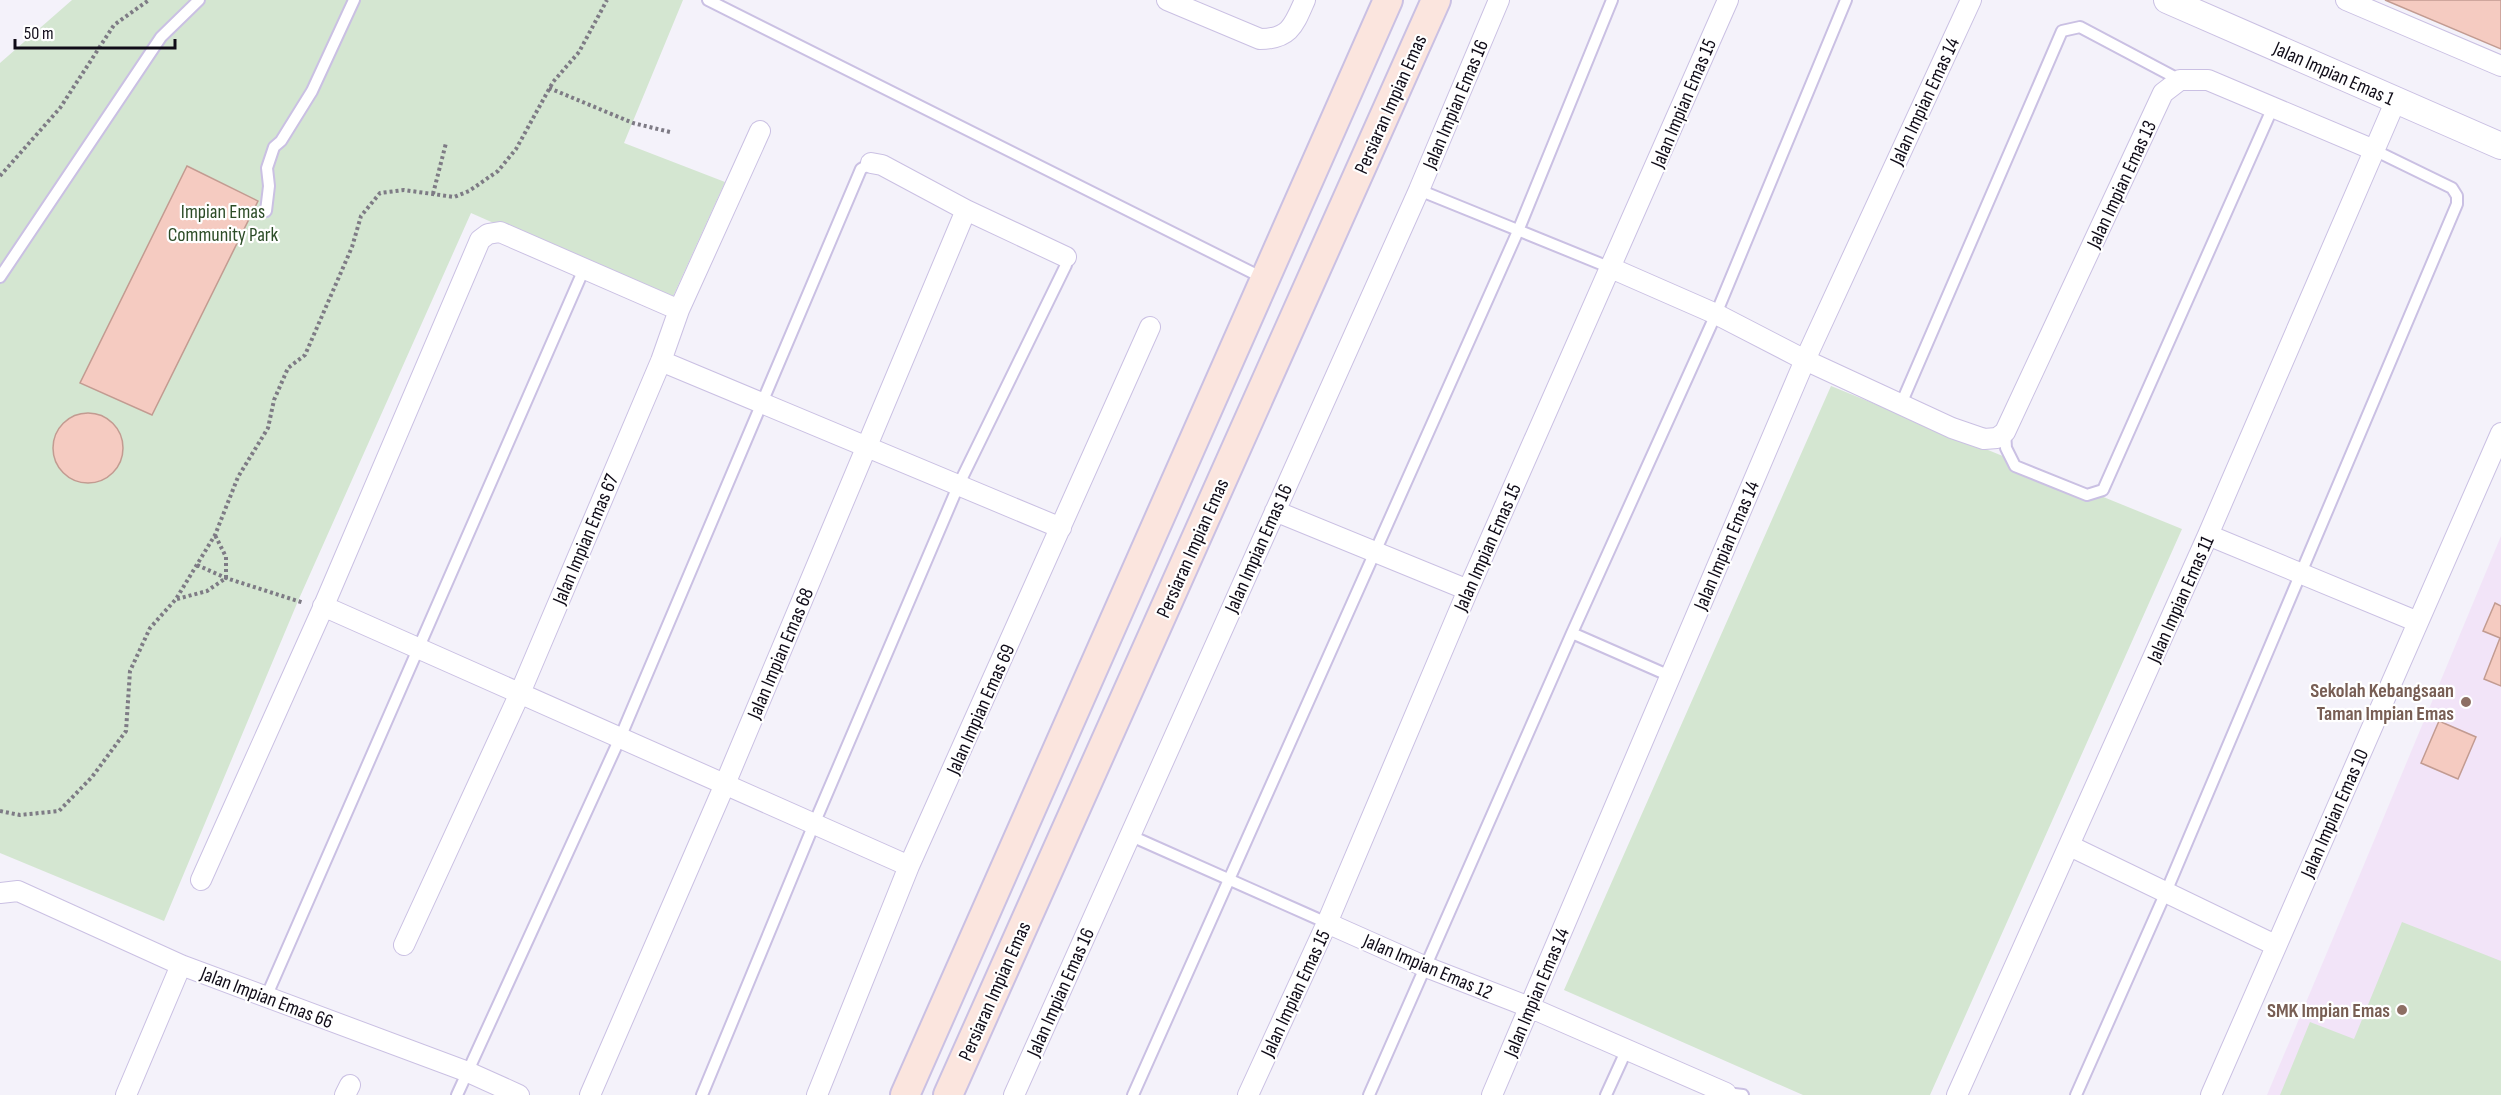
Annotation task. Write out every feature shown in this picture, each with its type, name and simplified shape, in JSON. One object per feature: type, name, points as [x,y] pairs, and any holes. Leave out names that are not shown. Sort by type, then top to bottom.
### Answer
[{"type":"main road","name":"Persiaran Impian Emas","points":[[905,1095],[1388,0]]},
{"type":"main road","name":"Persiaran Impian Emas","points":[[948,1095],[1436,0]]},
{"type":"street","points":[[1167,0],[1260,39],[1275,39],[1287,32],[1305,0]]},
{"type":"street","name":"Jalan Impian Emas 16","points":[[1014,1095],[1419,190],[1499,0]]},
{"type":"street","name":"Jalan Impian Emas 15","points":[[1248,1095],[1327,923],[1468,590],[1728,0]]},
{"type":"street","name":"Jalan Impian Emas 14","points":[[1492,1095],[1804,360],[1971,0]]},
{"type":"street","name":"Jalan Impian Emas 1","points":[[2167,0],[2501,146]]},
{"type":"street","points":[[2346,0],[2501,66]]},
{"type":"street","points":[[2180,80],[2208,80],[2374,150]]},
{"type":"street","name":"Jalan Impian Emas 13","points":[[2005,432],[2163,93],[2180,80]]},
{"type":"street","name":"Jalan Impian Emas 11","points":[[1957,1095],[2208,535],[2396,100]]},
{"type":"street","name":"Jalan Impian Emas 67","points":[[404,945],[520,693],[661,361],[679,310],[760,131]]},
{"type":"street","points":[[871,163],[882,165],[966,210],[1066,257]]},
{"type":"street","name":"Jalan Impian Emas 68","points":[[590,1095],[725,784],[966,210]]},
{"type":"street","points":[[201,880],[323,608],[480,240],[488,234],[500,232],[679,310]]},
{"type":"street","points":[[1611,268],[1716,314],[1804,360],[1952,428],[1984,440],[1997,438],[2005,432]]},
{"type":"street","name":"Jalan Impian Emas 69","points":[[817,1095],[909,866],[1150,327]]},
{"type":"street","points":[[661,361],[1061,528]]},
{"type":"street","name":"Jalan Impian Emas 10","points":[[2211,1095],[2501,434]]},
{"type":"street","points":[[1275,511],[1468,590]]},
{"type":"street","points":[[2208,535],[2418,622]]},
{"type":"street","points":[[323,608],[419,648],[909,866]]},
{"type":"street","points":[[2070,846],[2275,945]]},
{"type":"street","name":"Jalan Impian Emas 66","points":[[9,892],[181,964],[468,1072],[519,1095]]},
{"type":"street","name":"Jalan Impian Emas 12","points":[[1327,923],[1426,968],[1529,1007],[1731,1094]]},
{"type":"street","points":[[126,1095],[181,964]]},
{"type":"lane","points":[[0,277],[161,37],[199,0]]},
{"type":"lane","points":[[266,211],[269,186],[267,168],[274,147],[312,91],[354,0]]},
{"type":"lane","points":[[708,0],[1265,279]]},
{"type":"lane","points":[[1133,1095],[1518,231],[1612,0]]},
{"type":"lane","points":[[1369,1095],[1572,633],[1716,314],[1846,0]]},
{"type":"lane","points":[[1901,404],[2062,31],[2080,27],[2180,80]]},
{"type":"lane","points":[[2005,432],[2006,448],[2015,466],[2087,495],[2103,490],[2273,107]]},
{"type":"lane","points":[[2076,1095],[2166,892],[2457,204],[2457,196],[2452,188],[2374,150]]},
{"type":"lane","points":[[457,1095],[620,738],[861,169],[871,163]]},
{"type":"lane","points":[[1419,190],[1611,268]]},
{"type":"lane","points":[[702,1095],[814,824],[959,484],[1066,265],[1066,257]]},
{"type":"lane","points":[[267,995],[584,269]]},
{"type":"lane","points":[[1572,633],[1670,676]]},
{"type":"lane","name":"Jalan Impian Emas 12","points":[[1129,835],[1327,923]]},
{"type":"lane","points":[[1606,1095],[1627,1049]]},
{"type":"path","points":[[0,176],[60,108],[114,25],[149,0]]},
{"type":"path","points":[[0,811],[20,815],[59,811],[92,777],[126,731],[129,671],[150,628],[176,599],[215,535],[238,477],[268,428],[274,400],[288,368],[305,355],[351,247],[361,216],[380,192],[404,190],[454,197],[469,191],[498,171],[516,149],[549,88],[579,52],[607,0]]},
{"type":"path","points":[[549,88],[633,123],[670,132]]},
{"type":"path","points":[[434,194],[446,143]]},
{"type":"path","points":[[215,535],[226,557],[226,578]]},
{"type":"path","points":[[197,565],[226,578],[323,608]]},
{"type":"path","points":[[176,599],[207,591],[226,578]]},
{"type":"shaded area","points":[[2501,536],[2501,1095],[2267,1095],[2363,867]]},
{"type":"green space","name":"Impian Emas Community Park","points":[[72,0],[683,0],[624,143],[725,182],[671,301],[471,213],[298,601],[164,921],[0,853],[0,63]]},
{"type":"green space","points":[[1831,386],[2182,529],[1930,1095],[1803,1095],[1564,990]]},
{"type":"green space","name":"SMK Impian Emas","points":[[2402,922],[2501,961],[2501,1095],[2280,1095],[2310,1022],[2354,1039]]},
{"type":"building","points":[[2385,0],[2501,0],[2501,49]]},
{"type":"building","points":[[187,166],[258,201],[152,415],[80,383]]},
{"type":"building","points":[[88,413],[101,416],[113,423],[120,435],[123,448],[120,461],[113,473],[101,480],[88,483],[75,480],[63,473],[56,461],[53,448],[56,435],[63,423],[75,416]]},
{"type":"building","points":[[2495,603],[2501,606],[2501,686],[2484,679],[2500,638],[2483,631]]},
{"type":"building","points":[[2439,721],[2476,737],[2458,779],[2421,763]]},
{"type":"place","name":"Sekolah Kebangsaan Taman Impian Emas","points":[[2466,702]]},
{"type":"place","name":"SMK Impian Emas","points":[[2402,1010]]}]
